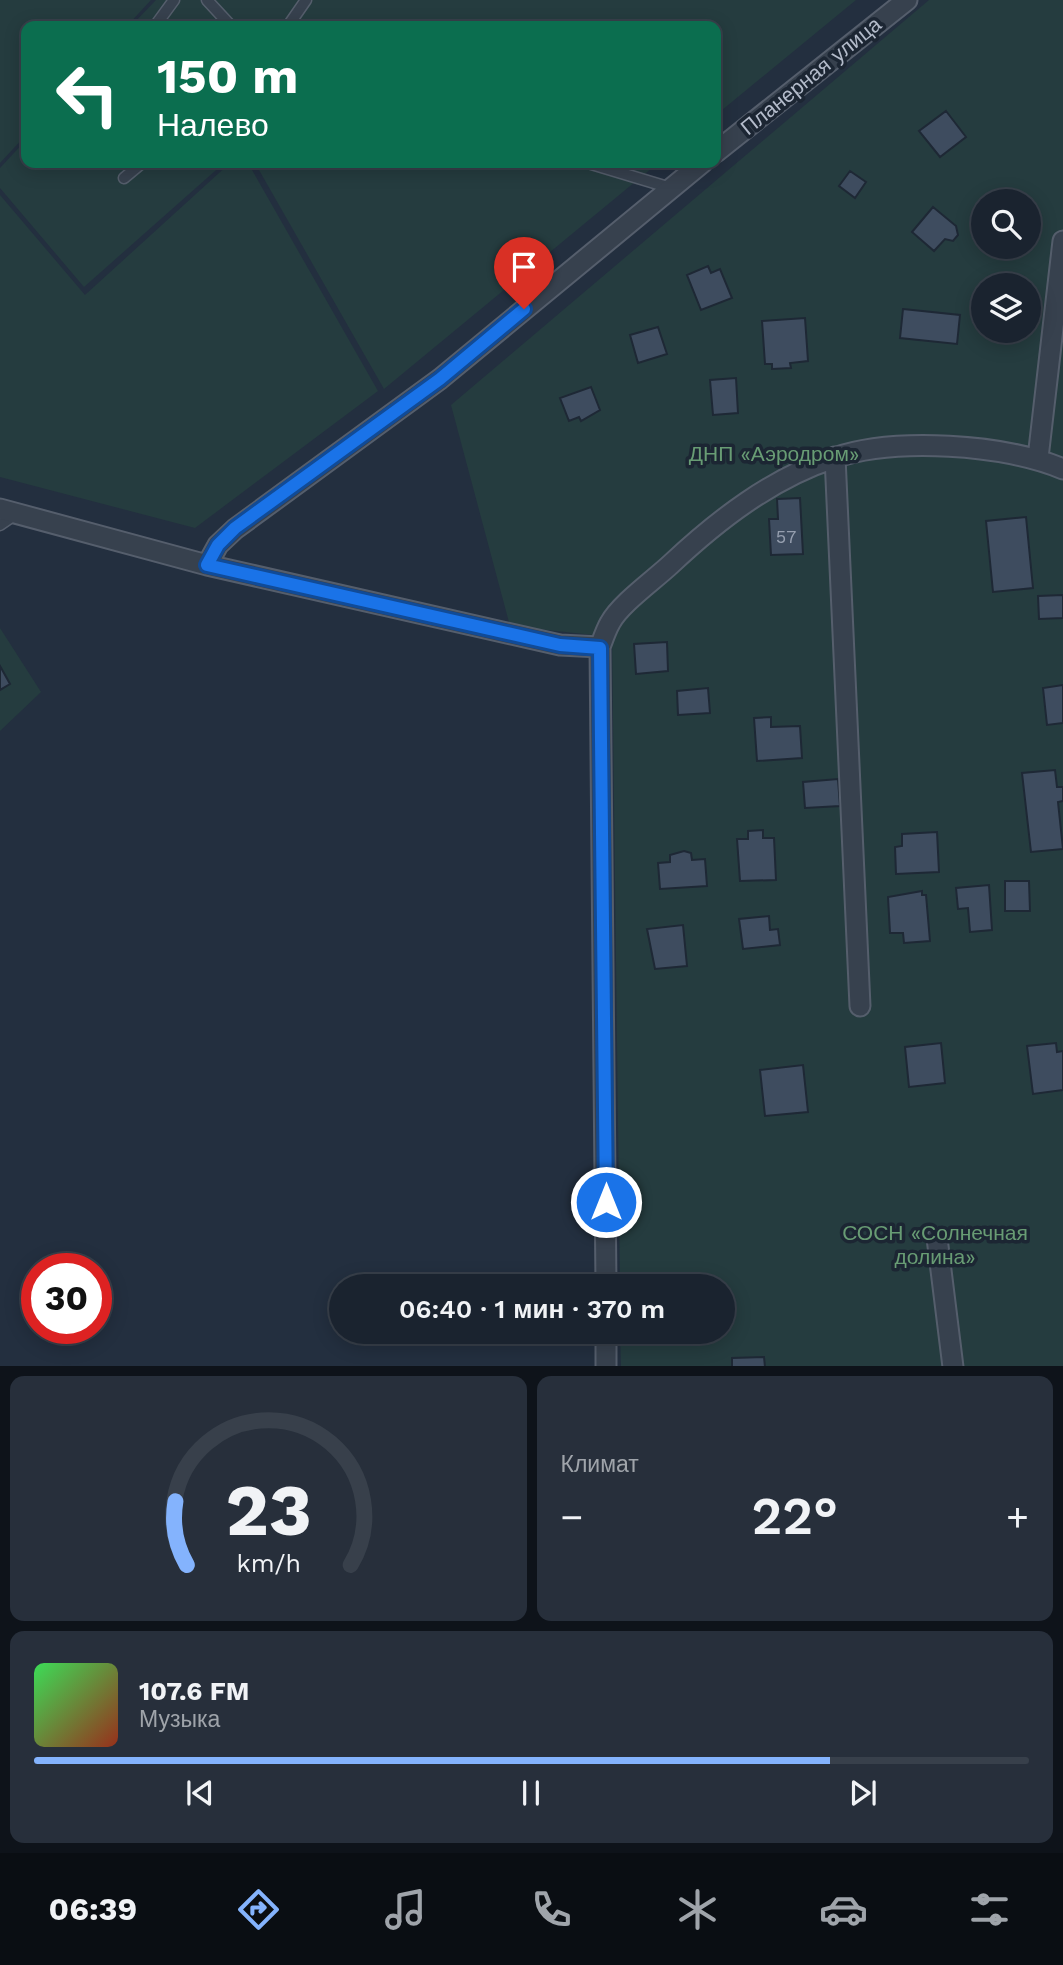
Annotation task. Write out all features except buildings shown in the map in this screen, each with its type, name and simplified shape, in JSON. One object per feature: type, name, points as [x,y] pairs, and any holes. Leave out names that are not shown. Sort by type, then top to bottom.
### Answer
[{"type":"street","name":"Планерная улица","points":[[721,148],[906,0]]},
{"type":"street","points":[[207,565],[218,545],[235,528],[440,379],[696,168]]},
{"type":"street","points":[[1038,458],[1063,241]]},
{"type":"street","points":[[606,1274],[600,648],[611,621],[705,533],[767,489],[835,457],[904,446],[971,447],[1038,458],[1063,469]]},
{"type":"street","points":[[835,457],[860,1006]]},
{"type":"street","points":[[5,516],[560,645],[600,648]]},
{"type":"street","points":[[937,1238],[953,1366]]},
{"type":"street","points":[[606,1344],[606,1366]]},
{"type":"lane","points":[[159,21],[174,0]]},
{"type":"lane","points":[[207,0],[226,21]]},
{"type":"lane","points":[[291,21],[306,0]]},
{"type":"lane","points":[[124,178],[136,168]]},
{"type":"lane","points":[[605,168],[671,188]]},
{"type":"green space","points":[[0,0],[151,0],[132,21],[21,21],[21,140],[0,163]]},
{"type":"green space","points":[[156,0],[856,0],[721,111],[721,21],[136,21]]},
{"type":"green space","name":"ДНП «Аэродром»","points":[[929,0],[1063,0],[1063,1366],[621,1366],[620,1344],[735,1344],[735,1274],[620,1274],[612,637],[510,626],[451,405]]},
{"type":"green space","points":[[21,145],[21,168],[218,168],[84,287],[0,188],[0,168]]},
{"type":"green space","points":[[225,168],[251,168],[378,391],[195,528],[0,477],[0,195],[85,295]]},
{"type":"green space","points":[[258,168],[652,168],[384,389]]},
{"type":"green space","points":[[0,628],[41,692],[0,731]]},
{"type":"route","points":[[524,309],[440,379],[235,528],[218,545],[207,565],[560,645],[600,648],[606,1202]]},
{"type":"park label","name":"СОСН «Солнечная долина»","points":[[935,1245]]}]
